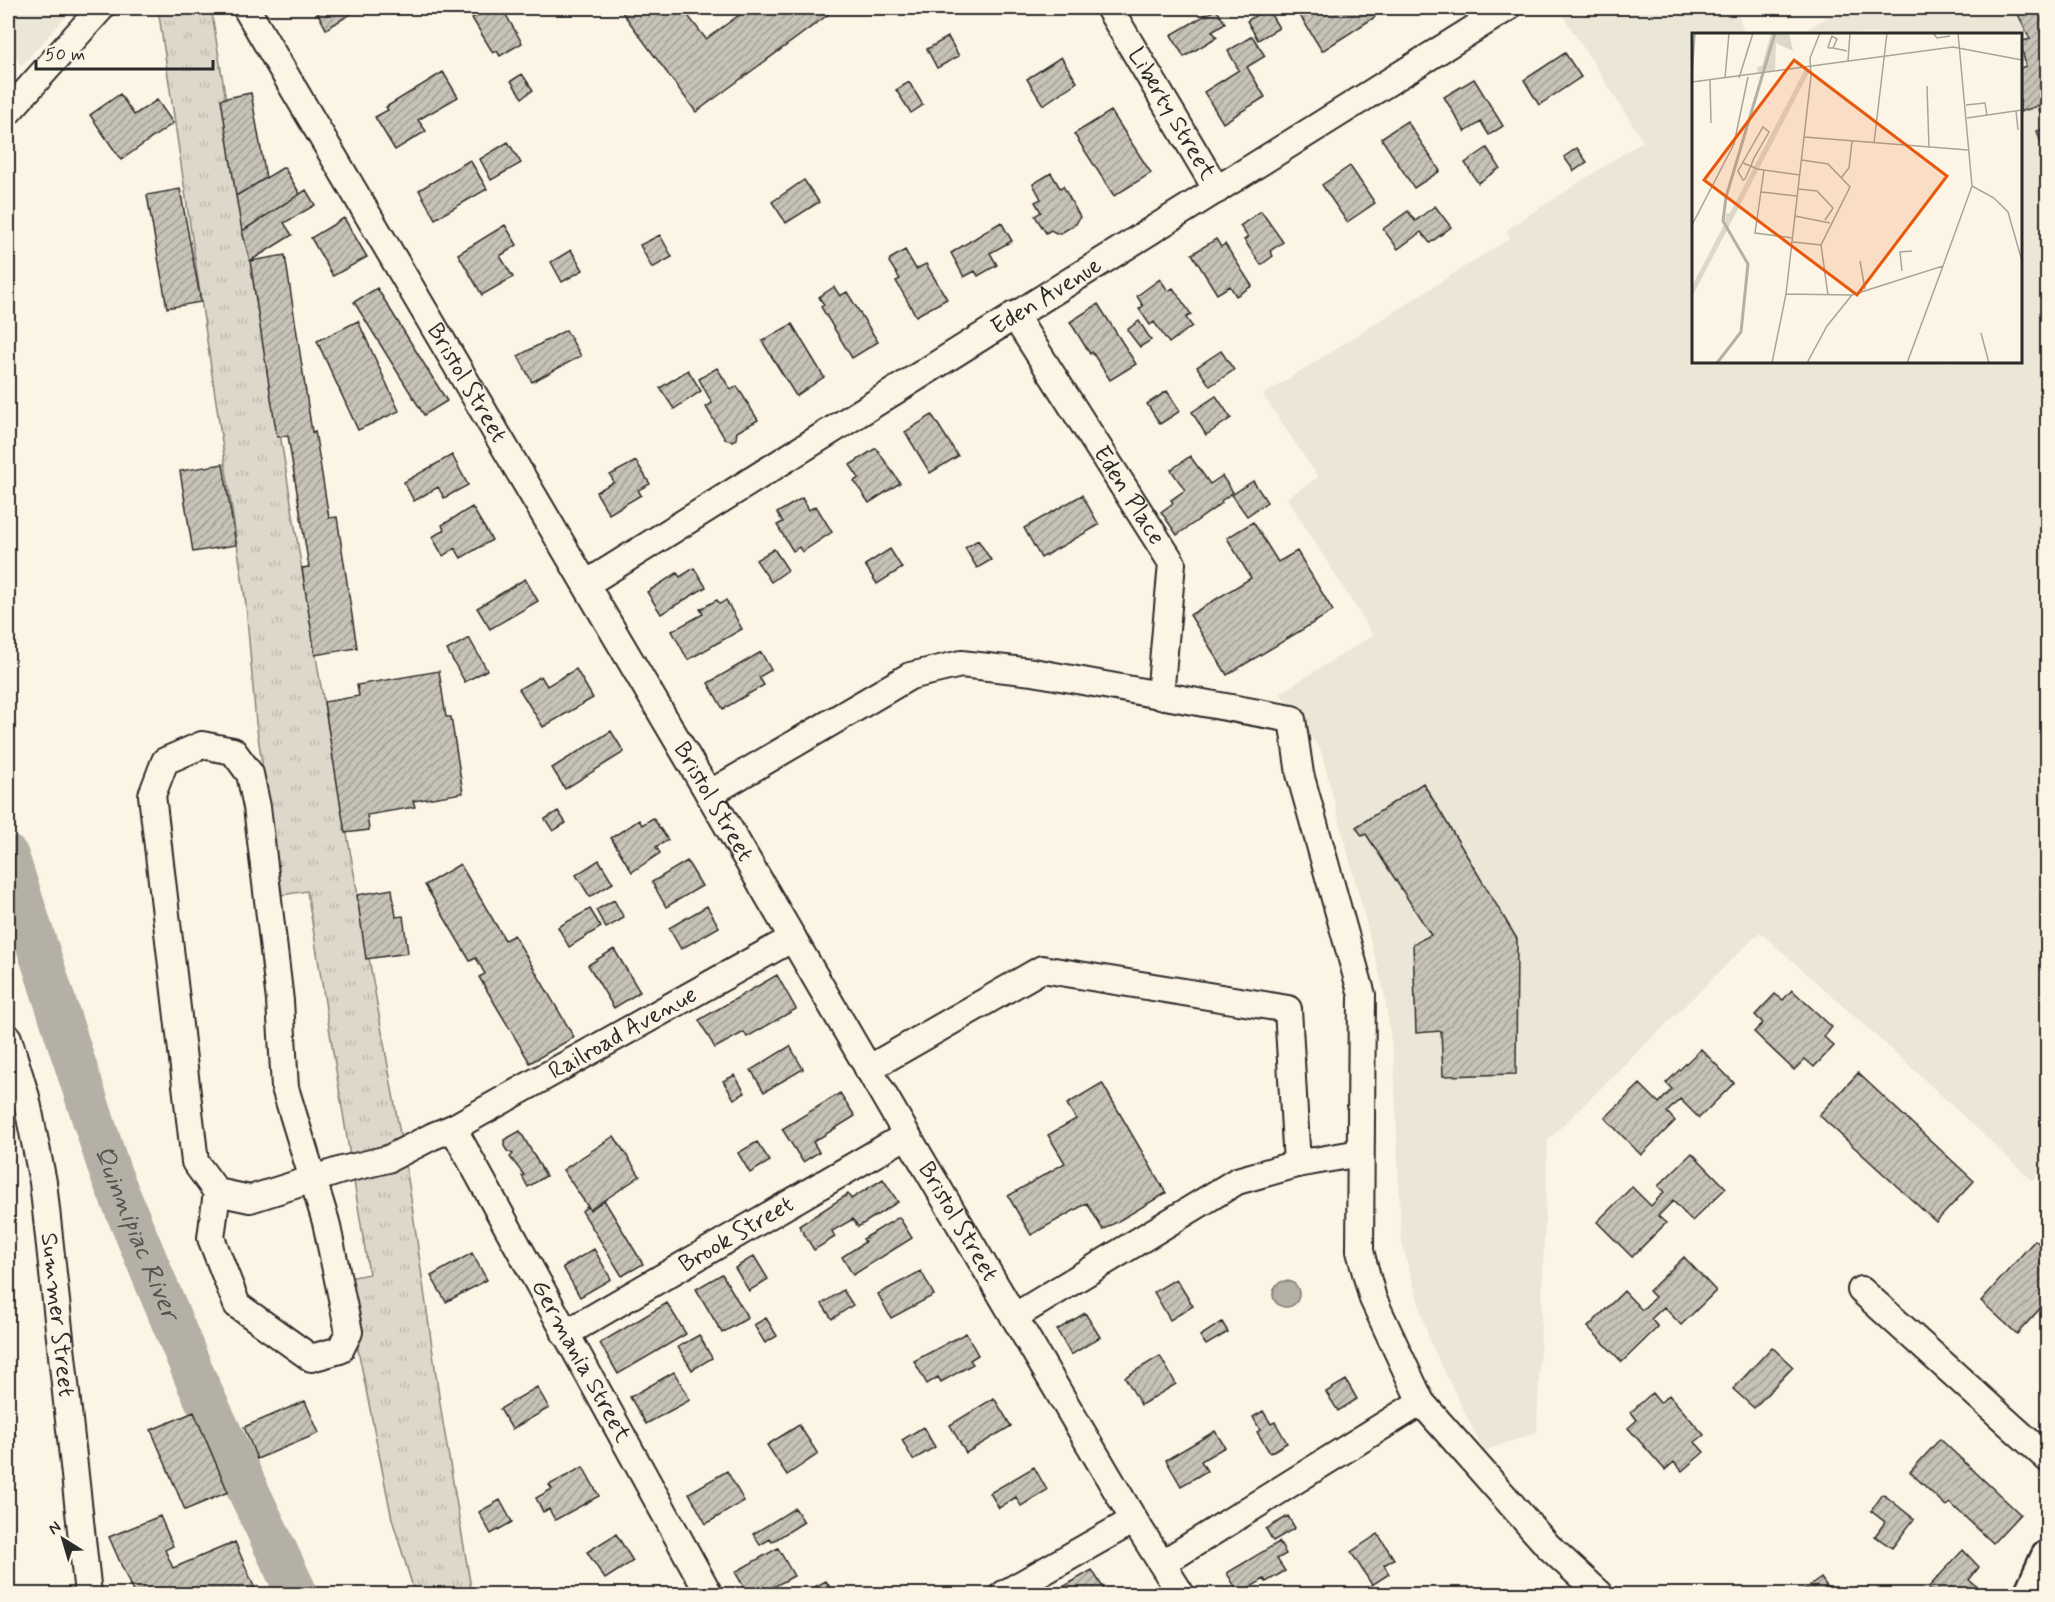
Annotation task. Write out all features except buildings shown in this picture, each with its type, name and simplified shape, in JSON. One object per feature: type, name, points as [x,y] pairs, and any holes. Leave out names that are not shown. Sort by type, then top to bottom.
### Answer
[{"type":"highway","points":[[2031,1594],[2048,1557]]},
{"type":"street","points":[[8,112],[101,8]]},
{"type":"street","name":"Bristol Street","points":[[246,8],[1014,1317],[1134,1520],[1181,1594]]},
{"type":"street","name":"Liberty Street","points":[[1109,8],[1217,190]]},
{"type":"street","name":"Eden Avenue","points":[[586,584],[1507,8]]},
{"type":"street","name":"Eden Place","points":[[1014,315],[1172,563],[1160,696]]},
{"type":"street","points":[[709,794],[910,676],[961,664],[1032,672],[1292,719],[1300,774],[1362,995],[1360,1251],[1373,1299],[1421,1402],[1548,1546],[1600,1594]]},
{"type":"street","points":[[202,745],[233,751],[250,774],[257,807],[280,1001],[285,1088],[314,1179],[326,1222],[349,1332],[340,1350],[310,1358],[237,1305],[211,1238],[217,1192],[195,1162],[152,795],[165,761],[202,745]]},
{"type":"street","name":"Railroad Avenue","points":[[217,1192],[250,1199],[342,1170],[388,1159],[453,1128],[793,938]]},
{"type":"street","points":[[868,1069],[1042,969],[1288,1009],[1297,1164]]},
{"type":"street","name":"Summer Street","points":[[8,1038],[26,1097],[43,1182],[88,1594]]},
{"type":"street","name":"Germania Street","points":[[453,1128],[709,1594]]},
{"type":"street","name":"Brook Street","points":[[565,1334],[907,1135]]},
{"type":"street","points":[[1014,1317],[1237,1181],[1297,1164],[1360,1154]]},
{"type":"street","points":[[1861,1290],[2048,1459]]},
{"type":"street","points":[[1163,1563],[1421,1402]]},
{"type":"street","points":[[1004,1594],[1134,1520]]},
{"type":"shaded area","points":[[8,8],[74,8],[21,66],[8,45]]},
{"type":"shaded area","points":[[1558,8],[1736,8],[1745,33],[1692,33],[1692,363],[2022,363],[2022,33],[1801,33],[1842,8],[2047,8],[2048,1165],[2033,1181],[1913,1069],[1760,932],[1548,1140],[1537,1432],[1484,1451],[1429,1340],[1401,1240],[1394,1062],[1384,991],[1321,751],[1280,693],[1373,635],[1287,498],[1318,477],[1263,395],[1510,238],[1506,230],[1643,141]]},
{"type":"shaded area","points":[[1286,1281],[1295,1285],[1299,1294],[1295,1303],[1286,1307],[1277,1303],[1273,1294],[1277,1285]]},
{"type":"green space","points":[[158,8],[211,8],[319,675],[409,1185],[442,1417],[472,1594],[415,1594],[392,1519],[344,1279],[369,1274],[307,891],[282,895],[256,723],[246,605]]},
{"type":"waterway","name":"Quinnipiac River","points":[[8,856],[110,1172],[197,1382],[297,1594]]}]
